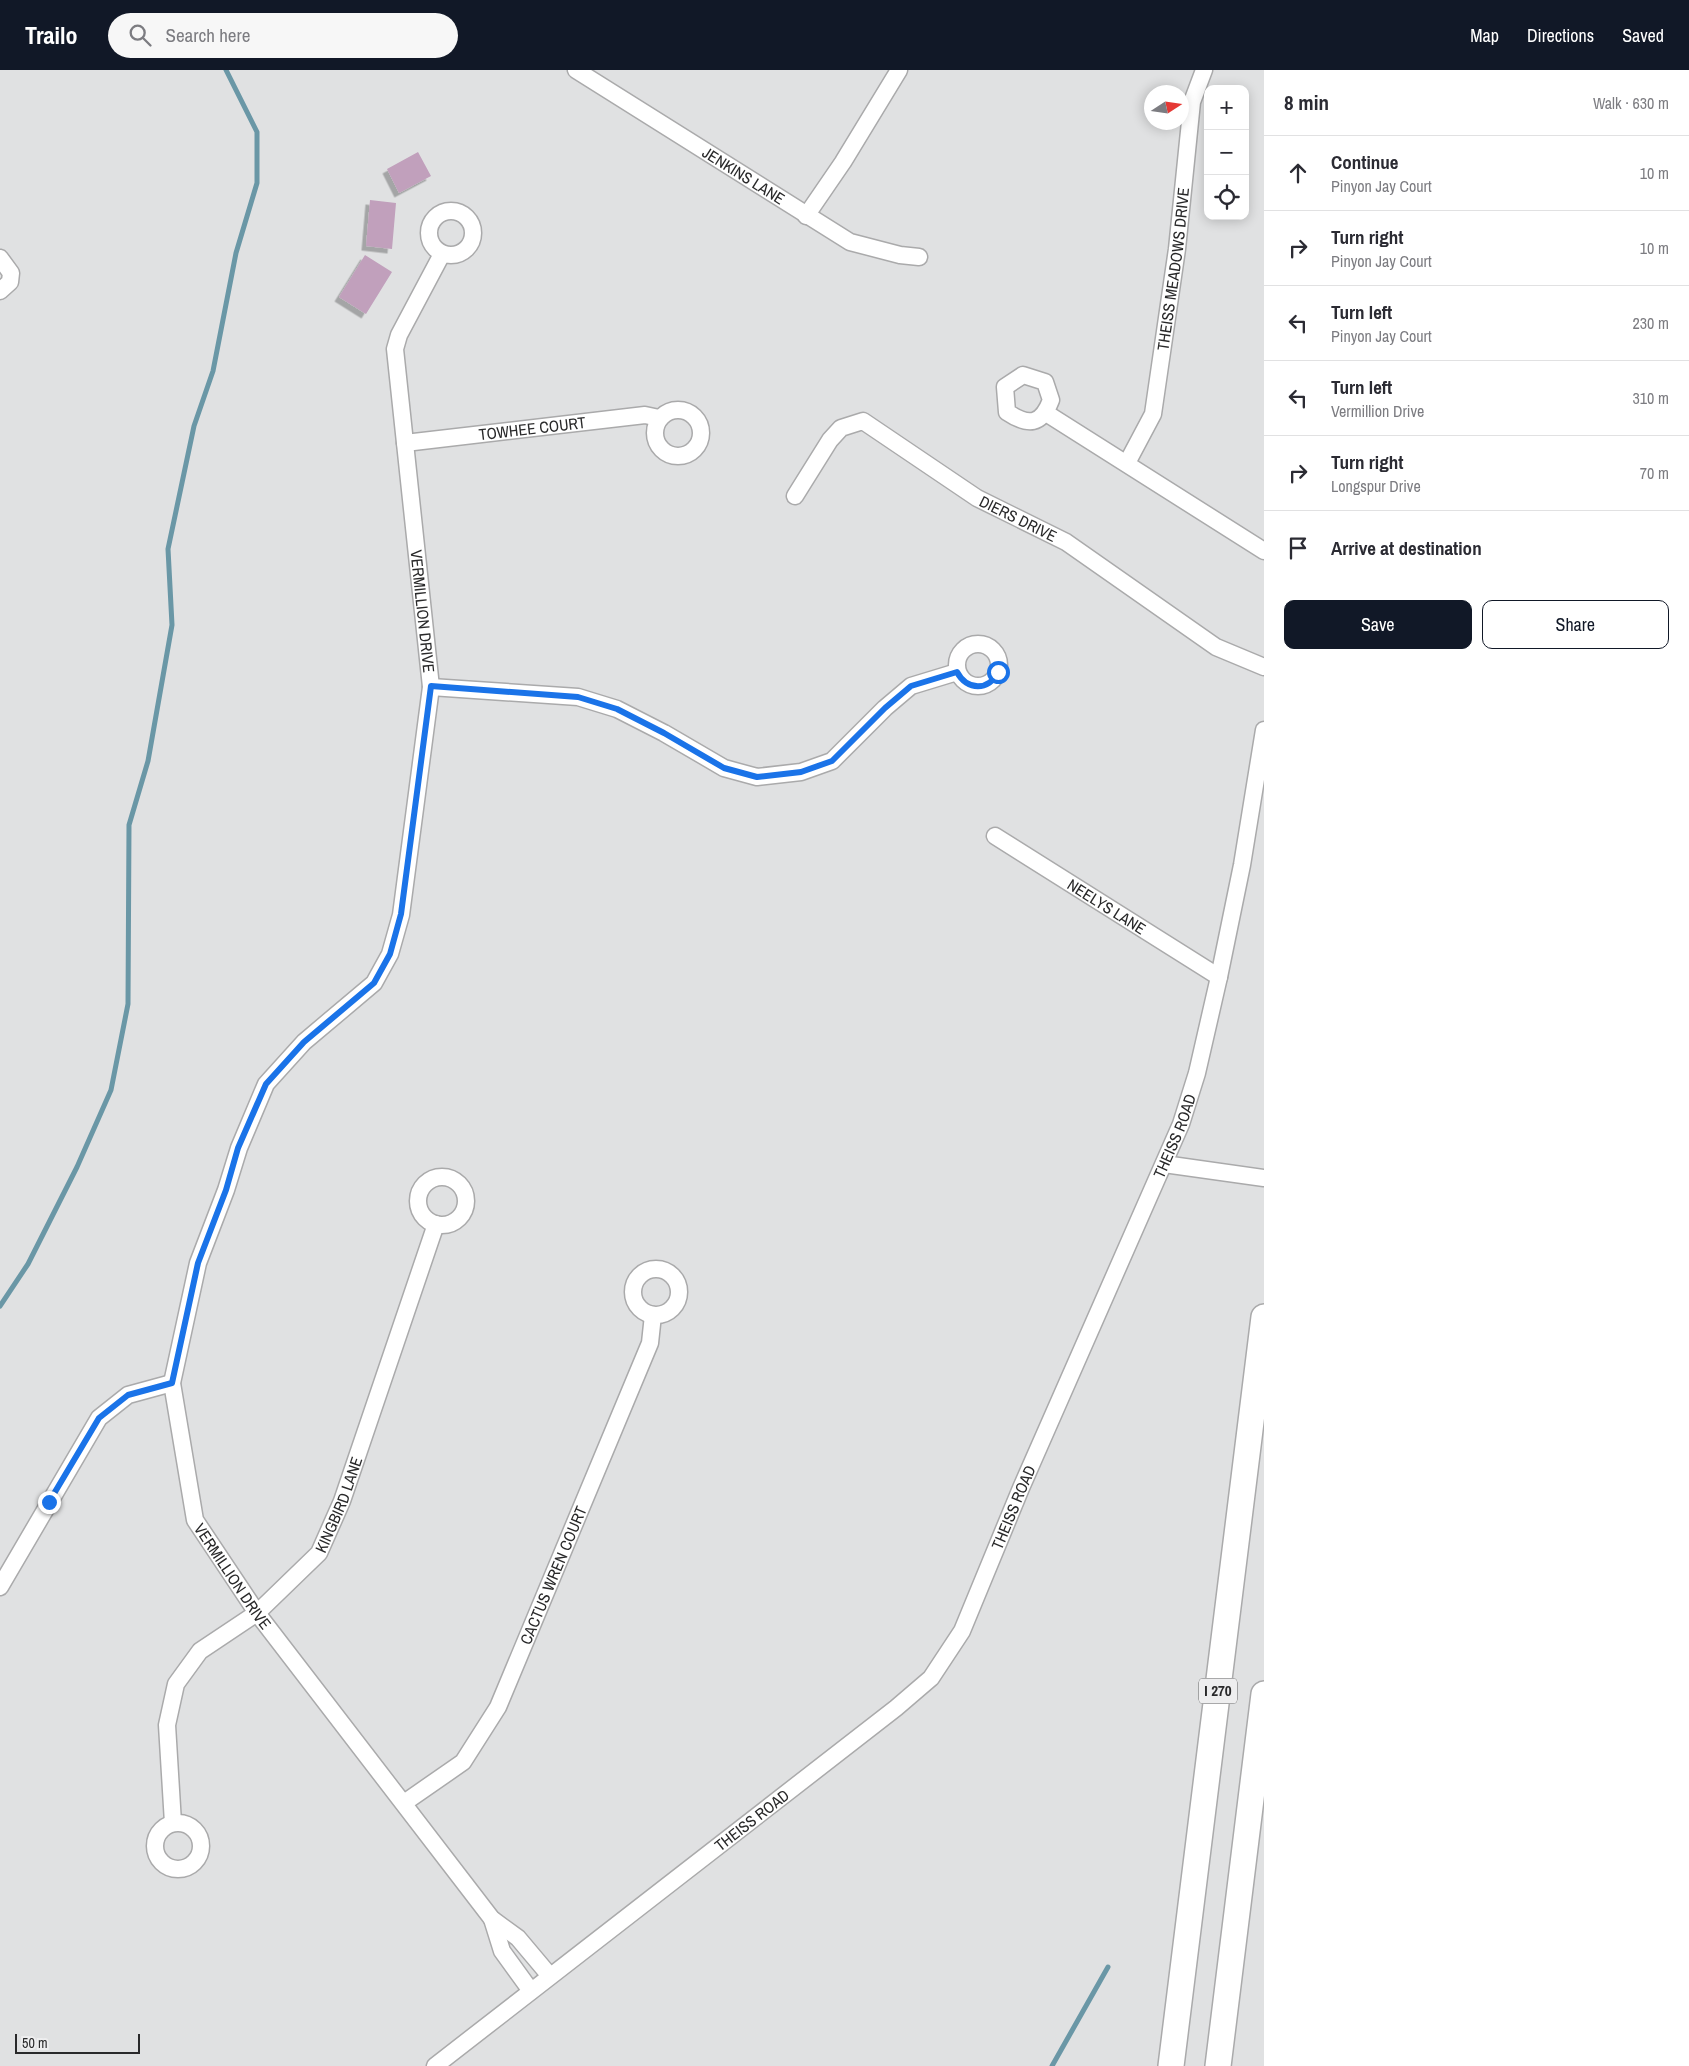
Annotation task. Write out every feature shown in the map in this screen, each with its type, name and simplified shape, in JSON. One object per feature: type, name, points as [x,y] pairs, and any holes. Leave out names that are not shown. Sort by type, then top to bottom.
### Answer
[{"type":"highway","name":"I 270","points":[[1171,2066],[1264,1317]]},
{"type":"highway","points":[[1218,2066],[1264,1694]]},
{"type":"street","name":"JENKINS LANE","points":[[576,70],[850,242],[900,255],[919,257]]},
{"type":"street","points":[[806,216],[843,162],[899,70]]},
{"type":"street","name":"THEISS MEADOWS DRIVE","points":[[1127,463],[1152,414],[1177,249],[1192,102],[1204,70]]},
{"type":"street","name":"VERMILLION DRIVE","points":[[442,254],[399,335],[395,349],[431,686],[401,914],[390,954],[374,983],[304,1042],[266,1084],[238,1148],[226,1190],[198,1263],[172,1383],[195,1520],[257,1613],[492,1920],[518,1938],[550,1976]]},
{"type":"street","points":[[0,258],[11,273],[10,282],[0,291]]},
{"type":"street","points":[[1046,413],[1264,551]]},
{"type":"street","name":"TOWHEE COURT","points":[[405,443],[645,415],[659,418]]},
{"type":"street","name":"DIERS DRIVE","points":[[795,496],[830,440],[841,428],[863,421],[977,498],[1066,542],[1216,647],[1264,667]]},
{"type":"street","points":[[431,686],[578,697],[617,709],[664,733],[724,768],[757,777],[801,772],[832,761],[885,708],[911,686],[957,672]]},
{"type":"street","name":"THEISS ROAD","points":[[436,2066],[896,1708],[931,1678],[942,1665],[959,1637],[974,1605],[1021,1488],[1164,1164],[1188,1102],[1219,977],[1242,865],[1264,730]]},
{"type":"street","name":"NEELYS LANE","points":[[994,836],[1219,977]]},
{"type":"street","points":[[1164,1164],[1264,1178]]},
{"type":"street","name":"KINGBIRD LANE","points":[[173,1823],[167,1725],[176,1684],[200,1651],[257,1613],[319,1553],[342,1500],[436,1224]]},
{"type":"street","name":"CACTUS WREN COURT","points":[[404,1803],[463,1762],[498,1707],[650,1343],[653,1315]]},
{"type":"street","points":[[0,1587],[99,1418],[128,1395],[172,1383]]},
{"type":"street","name":"VERMILLION DRIVE","points":[[492,1920],[502,1951],[531,1991]]},
{"type":"building","points":[[418,152],[431,176],[399,193],[387,169]]},
{"type":"building","points":[[370,200],[396,203],[392,249],[366,246]]},
{"type":"building","points":[[365,255],[392,272],[366,314],[339,297]]},
{"type":"waterway","points":[[0,1306],[28,1264],[77,1167],[111,1090],[128,1004],[129,825],[148,761],[172,625],[168,549],[194,426],[213,371],[236,253],[257,183],[257,132],[226,70]]},
{"type":"waterway","points":[[1052,2066],[1108,1967]]},
{"type":"route","points":[[49,1502],[99,1418],[128,1395],[172,1383],[198,1263],[226,1190],[238,1148],[266,1084],[304,1042],[374,983],[384,968],[390,954],[401,914],[431,686],[578,697],[617,709],[664,733],[724,768],[757,777],[801,772],[832,761],[885,708],[911,686],[957,672],[965,683],[978,687],[990,683],[998,672]]}]
